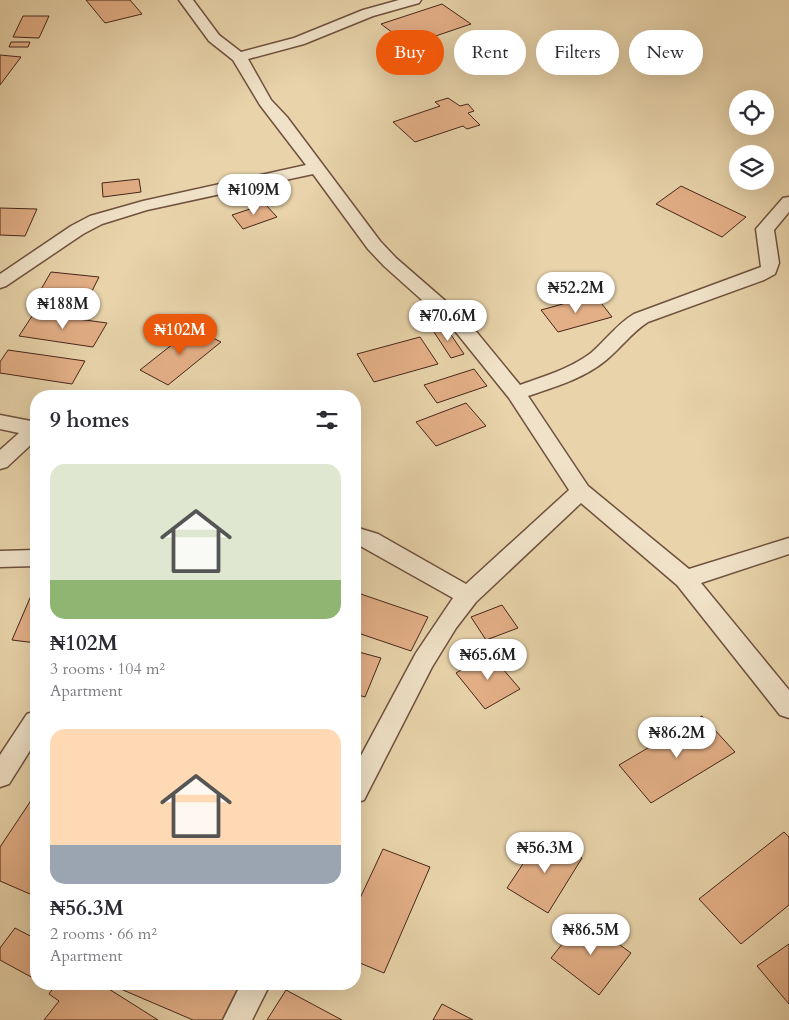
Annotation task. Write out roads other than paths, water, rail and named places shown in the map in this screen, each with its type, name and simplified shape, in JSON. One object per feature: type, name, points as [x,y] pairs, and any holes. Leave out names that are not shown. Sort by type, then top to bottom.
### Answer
[{"type":"street","points":[[186,0],[214,38],[239,57],[265,102],[281,120],[374,245],[390,262],[458,322],[516,393],[581,491],[685,579],[789,708]]},
{"type":"street","points":[[239,57],[299,41],[368,13],[414,0]]},
{"type":"street","points":[[0,282],[77,230],[96,220],[143,206],[316,168]]},
{"type":"street","points":[[516,393],[584,367],[598,357],[629,324],[641,318],[758,276],[768,270],[770,263],[764,229],[789,202]]},
{"type":"street","points":[[0,422],[30,428]]},
{"type":"street","points":[[0,462],[30,434]]},
{"type":"street","points":[[361,781],[424,660],[448,622],[468,596],[581,491]]},
{"type":"street","points":[[361,537],[370,540],[468,596]]},
{"type":"street","points":[[685,579],[789,546]]},
{"type":"street","points":[[0,559],[30,558]]},
{"type":"street","points":[[0,776],[30,730]]},
{"type":"street","points":[[237,1020],[253,990]]}]
